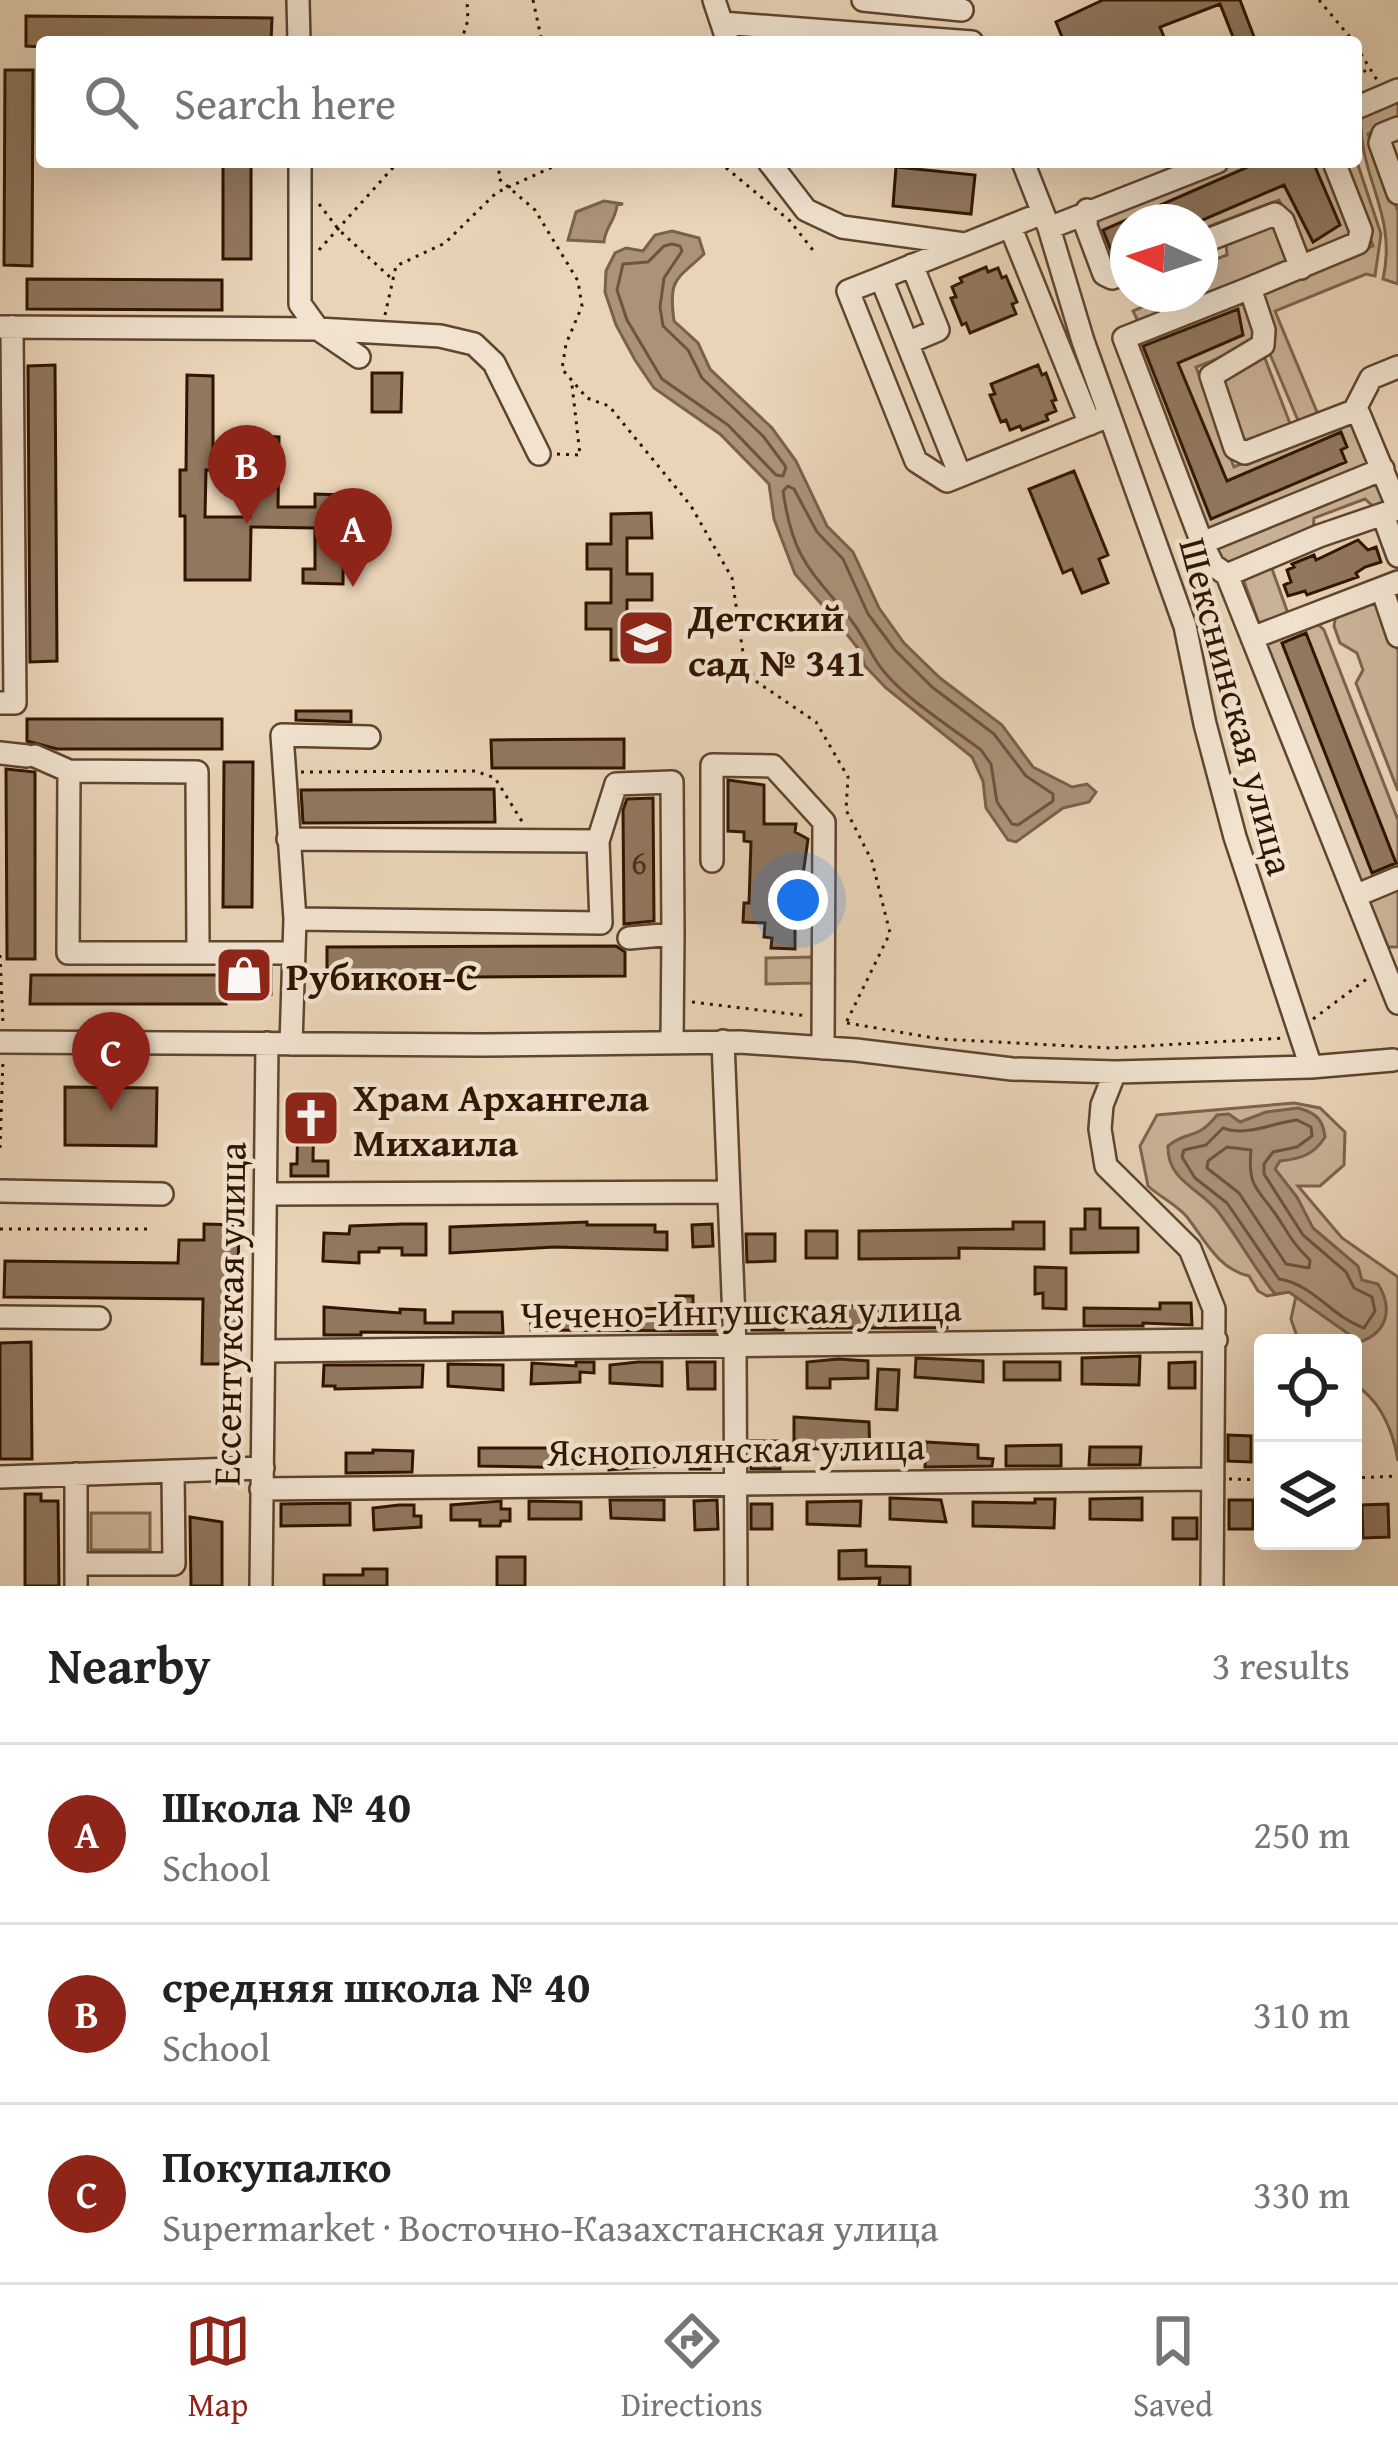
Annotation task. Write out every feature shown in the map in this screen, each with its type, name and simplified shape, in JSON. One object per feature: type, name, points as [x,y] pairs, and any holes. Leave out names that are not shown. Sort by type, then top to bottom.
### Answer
[{"type":"street","points":[[298,0],[299,36]]},
{"type":"street","points":[[714,0],[725,33],[808,36]]},
{"type":"street","points":[[862,0],[960,5],[971,36]]},
{"type":"street","points":[[1362,106],[1392,93]]},
{"type":"street","points":[[1398,128],[1383,134],[1380,143],[1398,193]]},
{"type":"street","points":[[774,168],[806,210],[842,227],[965,244]]},
{"type":"street","name":"Шекснинская улица","points":[[1025,168],[1046,220],[1100,420],[1185,626],[1229,815],[1311,1067]]},
{"type":"street","points":[[1010,226],[1100,420],[947,481],[916,461],[848,291],[1010,226],[1087,210],[1200,168]]},
{"type":"street","points":[[1336,168],[1360,238],[1354,245],[1250,288],[1264,330],[1263,345],[1210,376],[1235,448],[1245,453],[1354,411],[1371,378],[1398,367]]},
{"type":"street","points":[[300,171],[300,304],[318,329],[359,357]]},
{"type":"street","points":[[1087,210],[1086,226],[1104,274],[1110,277]]},
{"type":"street","points":[[1218,236],[1275,214],[1283,221],[1301,268]]},
{"type":"street","points":[[907,343],[938,330],[912,265]]},
{"type":"street","points":[[881,278],[960,476]]},
{"type":"street","name":"Шекснинская улица","points":[[1250,288],[1124,338],[1202,543],[1213,565],[1227,575],[1398,1003]]},
{"type":"street","points":[[0,703],[15,703],[6,327],[318,329],[440,336],[474,344],[494,363],[539,454]]},
{"type":"street","points":[[1354,411],[1383,470],[1398,556]]},
{"type":"street","points":[[1202,543],[1383,470]]},
{"type":"street","points":[[1227,575],[1393,511]]},
{"type":"street","points":[[1252,638],[1390,586],[1398,635]]},
{"type":"street","points":[[291,1044],[295,920],[282,735],[368,737]]},
{"type":"street","points":[[0,753],[31,756],[69,771],[197,772],[198,951]]},
{"type":"street","points":[[712,861],[712,765],[773,766],[824,822],[823,1048]]},
{"type":"street","points":[[69,771],[68,952],[293,953]]},
{"type":"street","points":[[295,920],[601,923],[598,841],[616,784],[672,782],[672,1041]]},
{"type":"street","points":[[287,839],[598,841]]},
{"type":"street","points":[[1355,896],[1398,878]]},
{"type":"street","points":[[629,938],[673,934]]},
{"type":"street","points":[[723,1041],[735,1346],[736,1586]]},
{"type":"street","points":[[0,1042],[482,1046],[723,1041],[1012,1069],[1115,1072],[1396,1064]]},
{"type":"street","name":"Ессентукская улица","points":[[261,1586],[267,1043]]},
{"type":"street","points":[[1115,1072],[1102,1105],[1100,1130],[1106,1166],[1190,1249],[1214,1309],[1213,1586]]},
{"type":"street","points":[[0,1191],[162,1194]]},
{"type":"street","points":[[267,1194],[729,1192]]},
{"type":"street","points":[[0,1317],[99,1318]]},
{"type":"street","name":"Чечено-Ингушская улица","points":[[267,1352],[1216,1340]]},
{"type":"street","points":[[76,1474],[76,1575],[174,1564],[173,1471]]},
{"type":"street","name":"Яснополянская улица","points":[[0,1477],[173,1471],[262,1479],[735,1484],[1213,1479]]},
{"type":"path","points":[[463,36],[468,20],[466,0]]},
{"type":"path","points":[[533,0],[541,36]]},
{"type":"path","points":[[1319,0],[1348,36]]},
{"type":"path","points":[[1362,55],[1392,93]]},
{"type":"path","points":[[1362,73],[1370,68]]},
{"type":"path","points":[[300,270],[393,168]]},
{"type":"path","points":[[499,168],[498,178],[535,210],[578,281],[582,306],[566,344],[562,369],[587,398],[609,406],[692,506],[732,578],[744,660],[757,682],[816,722],[848,777],[846,809],[872,861],[890,933],[846,1023],[940,1039],[1110,1048],[1282,1039],[1384,967]]},
{"type":"path","points":[[381,332],[396,266],[445,243],[496,193],[550,168]]},
{"type":"path","points":[[726,168],[790,221],[816,254]]},
{"type":"path","points":[[300,171],[339,230],[393,280]]},
{"type":"path","points":[[539,454],[580,454],[572,384]]},
{"type":"path","points":[[284,772],[475,771],[495,778],[534,840]]},
{"type":"path","points":[[0,955],[0,969]]},
{"type":"path","points":[[673,1001],[823,1018]]},
{"type":"path","points":[[0,1229],[149,1229]]},
{"type":"path","points":[[1362,1478],[1398,1477]]},
{"type":"path","points":[[1213,1479],[1254,1480]]},
{"type":"shaded area","points":[[1398,97],[1398,119],[1368,134],[1398,211],[1398,284],[1383,279],[1385,234],[1362,140],[1362,113]]},
{"type":"shaded area","points":[[1223,168],[1326,168],[1352,237],[1314,252],[1306,250],[1279,200],[1218,223],[1218,204],[1130,204]]},
{"type":"shaded area","points":[[1342,168],[1359,168],[1381,234],[1375,276],[1366,274],[1275,311],[1317,412],[1317,417],[1299,423],[1270,354],[1274,330],[1264,290],[1373,246]]},
{"type":"shaded area","points":[[1110,212],[1110,266],[1107,267],[1093,231],[1096,217]]},
{"type":"shaded area","points":[[1278,222],[1289,261],[1218,289],[1218,258],[1227,255],[1226,243]]},
{"type":"shaded area","points":[[1247,301],[1258,330],[1253,345],[1196,367],[1234,467],[1347,419],[1354,419],[1372,463],[1209,534],[1133,345],[1204,312],[1218,312],[1218,306]]},
{"type":"shaded area","points":[[1134,312],[1161,312],[1138,321]]},
{"type":"shaded area","points":[[1264,356],[1291,426],[1245,442],[1219,379]]},
{"type":"shaded area","points":[[1378,482],[1388,503],[1375,508],[1365,499],[1314,518],[1313,531],[1223,567],[1209,547]]},
{"type":"shaded area","points":[[1271,566],[1290,619],[1261,629],[1242,576]]},
{"type":"shaded area","points":[[1368,600],[1380,606],[1398,651],[1398,791],[1356,683],[1363,670],[1357,653],[1340,643],[1334,626],[1336,614]]},
{"type":"shaded area","points":[[1318,624],[1398,820],[1398,871],[1361,884],[1263,644]]},
{"type":"shaded area","points":[[1398,885],[1398,947],[1387,947],[1369,904],[1370,899]]},
{"type":"shaded area","points":[[814,957],[812,983],[766,984],[766,958]]},
{"type":"shaded area","points":[[1294,1103],[1320,1108],[1345,1132],[1344,1165],[1320,1186],[1298,1186],[1342,1238],[1398,1277],[1398,1461],[1384,1417],[1362,1390],[1362,1334],[1296,1334],[1291,1319],[1296,1296],[1289,1292],[1267,1296],[1258,1291],[1249,1276],[1221,1260],[1183,1213],[1148,1186],[1140,1146],[1157,1115]]},
{"type":"shaded area","points":[[91,1513],[150,1513],[150,1550],[91,1550]]},
{"type":"water","points":[[604,201],[623,204],[617,205],[604,242],[568,240],[576,212]]},
{"type":"water","points":[[672,231],[699,238],[704,254],[674,287],[674,321],[698,343],[710,369],[772,428],[796,461],[827,526],[853,552],[879,608],[904,643],[940,678],[1002,725],[1033,767],[1072,787],[1087,784],[1096,792],[1089,802],[1063,808],[1016,842],[1008,840],[986,808],[983,781],[972,757],[886,688],[795,574],[774,519],[769,484],[720,434],[654,388],[616,325],[605,292],[606,271],[615,253],[626,248],[643,251],[655,235]]},
{"type":"water","points":[[1298,1108],[1318,1118],[1322,1126],[1325,1137],[1321,1143],[1300,1157],[1280,1161],[1275,1169],[1313,1228],[1358,1266],[1362,1280],[1378,1284],[1383,1293],[1382,1326],[1362,1341],[1362,1334],[1349,1334],[1289,1292],[1275,1294],[1219,1213],[1173,1168],[1168,1146],[1203,1129],[1217,1115],[1229,1114],[1240,1122],[1266,1112]]},
{"type":"building","points":[[1103,0],[1240,0],[1254,36],[1233,36],[1220,4],[1160,27],[1164,36],[1062,36],[1056,22]]},
{"type":"building","points":[[26,16],[272,18],[271,36],[36,36],[36,47],[26,46]]},
{"type":"building","points":[[5,70],[33,70],[32,266],[4,265]]},
{"type":"building","points":[[223,168],[251,168],[251,259],[223,259]]},
{"type":"building","points":[[896,168],[975,175],[971,214],[893,206]]},
{"type":"building","points":[[1245,168],[1316,168],[1340,225],[1313,242],[1284,185],[1218,213],[1218,204],[1163,204]]},
{"type":"building","points":[[986,267],[988,272],[998,268],[1002,278],[1006,276],[1017,302],[1012,304],[1016,314],[970,333],[951,298],[956,297],[952,287],[962,282],[960,278]]},
{"type":"building","points":[[27,279],[222,280],[222,310],[27,309]]},
{"type":"building","points":[[1238,309],[1243,335],[1178,363],[1227,481],[1341,432],[1346,462],[1211,519],[1143,346]]},
{"type":"building","points":[[55,365],[57,661],[30,662],[28,366]]},
{"type":"building","points":[[1038,365],[1042,375],[1046,373],[1056,411],[1046,415],[1048,420],[1010,430],[1006,420],[1001,422],[990,395],[995,394],[991,384]]},
{"type":"building","points":[[372,373],[402,373],[401,412],[372,412]]},
{"type":"building","points":[[187,375],[213,376],[213,448],[251,449],[251,436],[279,437],[278,507],[315,507],[315,494],[344,495],[343,584],[303,583],[303,569],[315,569],[315,528],[251,527],[250,580],[185,580],[180,470],[186,470]],"holes":[[[206,470],[251,470],[250,517],[205,517]]]},
{"type":"building","points":[[1074,471],[1108,555],[1099,559],[1108,583],[1082,593],[1072,569],[1063,573],[1029,489]]},
{"type":"building","points":[[651,513],[652,538],[627,538],[627,574],[652,574],[652,600],[627,600],[627,634],[651,634],[651,659],[611,660],[611,629],[586,629],[586,603],[611,603],[611,569],[587,569],[587,544],[611,544],[611,514]]},
{"type":"building","points":[[1358,540],[1368,550],[1376,547],[1381,562],[1365,567],[1356,573],[1358,577],[1307,595],[1305,591],[1288,596],[1284,585],[1291,582],[1287,570],[1292,564],[1314,555],[1316,560]]},
{"type":"building","points":[[1306,633],[1396,863],[1372,873],[1282,643]]},
{"type":"building","points":[[296,711],[351,711],[351,722],[296,720]]},
{"type":"building","points":[[27,719],[222,719],[222,749],[57,749],[27,741]]},
{"type":"building","points":[[624,739],[624,768],[492,768],[491,740]]},
{"type":"building","points":[[224,762],[253,762],[252,907],[223,907]]},
{"type":"building","points":[[6,769],[35,772],[35,959],[7,959]]},
{"type":"building","points":[[728,780],[764,785],[764,824],[796,824],[795,832],[808,839],[801,889],[805,920],[795,928],[795,949],[771,948],[772,938],[764,937],[765,923],[743,922],[744,903],[749,903],[751,842],[744,841],[744,832],[728,831]]},
{"type":"building","points":[[494,789],[495,822],[303,823],[301,790]]},
{"type":"building","points":[[653,798],[654,921],[624,924],[623,810],[627,799]]},
{"type":"building","points":[[616,946],[625,952],[625,976],[327,978],[327,947]]},
{"type":"building","points":[[226,968],[271,968],[271,994],[226,994],[226,1004],[30,1004],[31,975],[226,975]]},
{"type":"building","points":[[65,1087],[157,1088],[156,1146],[65,1145]]},
{"type":"building","points":[[307,1097],[314,1105],[313,1161],[328,1161],[328,1176],[291,1176],[291,1164],[297,1164],[298,1106]]},
{"type":"building","points":[[1085,1209],[1100,1209],[1100,1228],[1138,1228],[1138,1252],[1071,1253],[1071,1229],[1085,1229]]},
{"type":"building","points":[[587,1222],[655,1225],[655,1232],[667,1232],[667,1250],[554,1247],[450,1253],[450,1227]]},
{"type":"building","points":[[1013,1222],[1044,1222],[1044,1249],[959,1248],[959,1258],[859,1259],[859,1231],[1013,1229]]},
{"type":"building","points":[[204,1224],[239,1225],[236,1364],[202,1364],[203,1299],[4,1297],[5,1261],[178,1263],[179,1240],[204,1240]]},
{"type":"building","points":[[426,1224],[426,1255],[379,1248],[379,1252],[359,1252],[359,1263],[323,1261],[324,1233],[349,1234],[350,1226]]},
{"type":"building","points":[[712,1224],[713,1246],[693,1247],[692,1225]]},
{"type":"building","points":[[806,1231],[837,1231],[837,1258],[806,1258]]},
{"type":"building","points":[[746,1234],[775,1234],[775,1261],[747,1262]]},
{"type":"building","points":[[1035,1267],[1066,1268],[1066,1309],[1043,1308],[1043,1293],[1035,1294]]},
{"type":"building","points":[[676,1296],[693,1296],[693,1305],[715,1305],[715,1331],[531,1330],[530,1312],[676,1308]]},
{"type":"building","points":[[1160,1303],[1191,1303],[1192,1325],[1084,1326],[1084,1308],[1160,1309]]},
{"type":"building","points":[[324,1307],[400,1313],[400,1309],[425,1310],[425,1323],[453,1323],[453,1312],[502,1312],[503,1333],[324,1335]]},
{"type":"building","points":[[752,1307],[783,1307],[783,1330],[752,1330]]},
{"type":"building","points":[[810,1307],[947,1309],[947,1328],[809,1328]]},
{"type":"building","points":[[31,1342],[32,1459],[0,1459],[0,1343]]},
{"type":"building","points":[[1140,1356],[1139,1385],[1082,1384],[1082,1358]]},
{"type":"building","points":[[916,1358],[983,1361],[983,1382],[915,1377]]},
{"type":"building","points":[[868,1361],[868,1378],[830,1379],[830,1388],[807,1388],[807,1362]]},
{"type":"building","points":[[576,1362],[594,1362],[594,1373],[580,1372],[580,1382],[531,1384],[532,1363],[576,1366]]},
{"type":"building","points":[[662,1362],[662,1386],[610,1383],[610,1365]]},
{"type":"building","points":[[687,1362],[715,1362],[715,1389],[688,1389]]},
{"type":"building","points":[[1004,1362],[1060,1362],[1060,1380],[1004,1380]]},
{"type":"building","points":[[1195,1362],[1195,1388],[1169,1388],[1169,1363]]},
{"type":"building","points":[[448,1364],[503,1365],[503,1390],[448,1386]]},
{"type":"building","points":[[324,1365],[423,1365],[422,1387],[335,1389],[323,1386]]},
{"type":"building","points":[[878,1369],[899,1370],[897,1410],[876,1409]]},
{"type":"building","points":[[794,1417],[869,1422],[870,1457],[855,1457],[855,1450],[794,1448]]},
{"type":"building","points":[[1228,1435],[1251,1436],[1251,1462],[1228,1461]]},
{"type":"building","points":[[750,1441],[779,1441],[780,1469],[751,1469]]},
{"type":"building","points":[[926,1442],[978,1445],[978,1458],[993,1459],[992,1466],[925,1467]]},
{"type":"building","points":[[1061,1445],[1061,1466],[1006,1466],[1006,1446]]},
{"type":"building","points":[[660,1446],[660,1466],[609,1470],[609,1449]]},
{"type":"building","points":[[690,1446],[711,1446],[710,1469],[690,1469]]},
{"type":"building","points":[[1090,1447],[1141,1447],[1140,1465],[1089,1465]]},
{"type":"building","points":[[479,1448],[581,1448],[581,1468],[479,1466]]},
{"type":"building","points":[[413,1451],[412,1472],[346,1473],[346,1453]]},
{"type":"building","points":[[25,1494],[58,1501],[59,1586],[25,1586]]},
{"type":"building","points":[[890,1498],[941,1500],[946,1522],[890,1519]]},
{"type":"building","points":[[1142,1498],[1142,1520],[1090,1519],[1090,1499]]},
{"type":"building","points":[[1035,1499],[1055,1499],[1054,1528],[973,1526],[973,1502],[1035,1503]]},
{"type":"building","points":[[610,1500],[664,1500],[664,1520],[611,1518]]},
{"type":"building","points":[[717,1500],[718,1529],[695,1530],[694,1501]]},
{"type":"building","points":[[1229,1500],[1253,1500],[1253,1529],[1229,1529]]},
{"type":"building","points":[[501,1501],[501,1509],[510,1509],[510,1521],[501,1521],[500,1526],[451,1520],[451,1505]]},
{"type":"building","points":[[529,1501],[581,1502],[581,1519],[529,1519]]},
{"type":"building","points":[[861,1501],[860,1526],[807,1524],[807,1502]]},
{"type":"building","points":[[350,1503],[350,1525],[281,1526],[281,1504]]},
{"type":"building","points":[[751,1504],[772,1504],[772,1529],[751,1529]]},
{"type":"building","points":[[1388,1504],[1389,1537],[1363,1538],[1362,1505]]},
{"type":"building","points":[[414,1505],[421,1527],[374,1530],[373,1508]]},
{"type":"building","points":[[190,1517],[222,1522],[222,1586],[191,1586]]},
{"type":"building","points":[[1173,1518],[1197,1518],[1197,1539],[1173,1539]]},
{"type":"building","points":[[866,1550],[866,1566],[910,1567],[910,1586],[879,1586],[880,1578],[839,1579],[839,1551]]},
{"type":"building","points":[[497,1557],[525,1557],[525,1586],[497,1586]]},
{"type":"building","points":[[363,1569],[387,1569],[387,1586],[324,1586],[324,1575],[363,1575]]},
{"type":"place","name":"средняя школа № 40","points":[[247,524]]},
{"type":"place","name":"Школа № 40","points":[[353,587]]},
{"type":"place","name":"Детский сад № 341","points":[[646,638]]},
{"type":"place","name":"Рубикон-С","points":[[244,975]]},
{"type":"place","name":"Покупалко","points":[[111,1111]]},
{"type":"place","name":"Храм Архангела Михаила","points":[[311,1118]]}]
